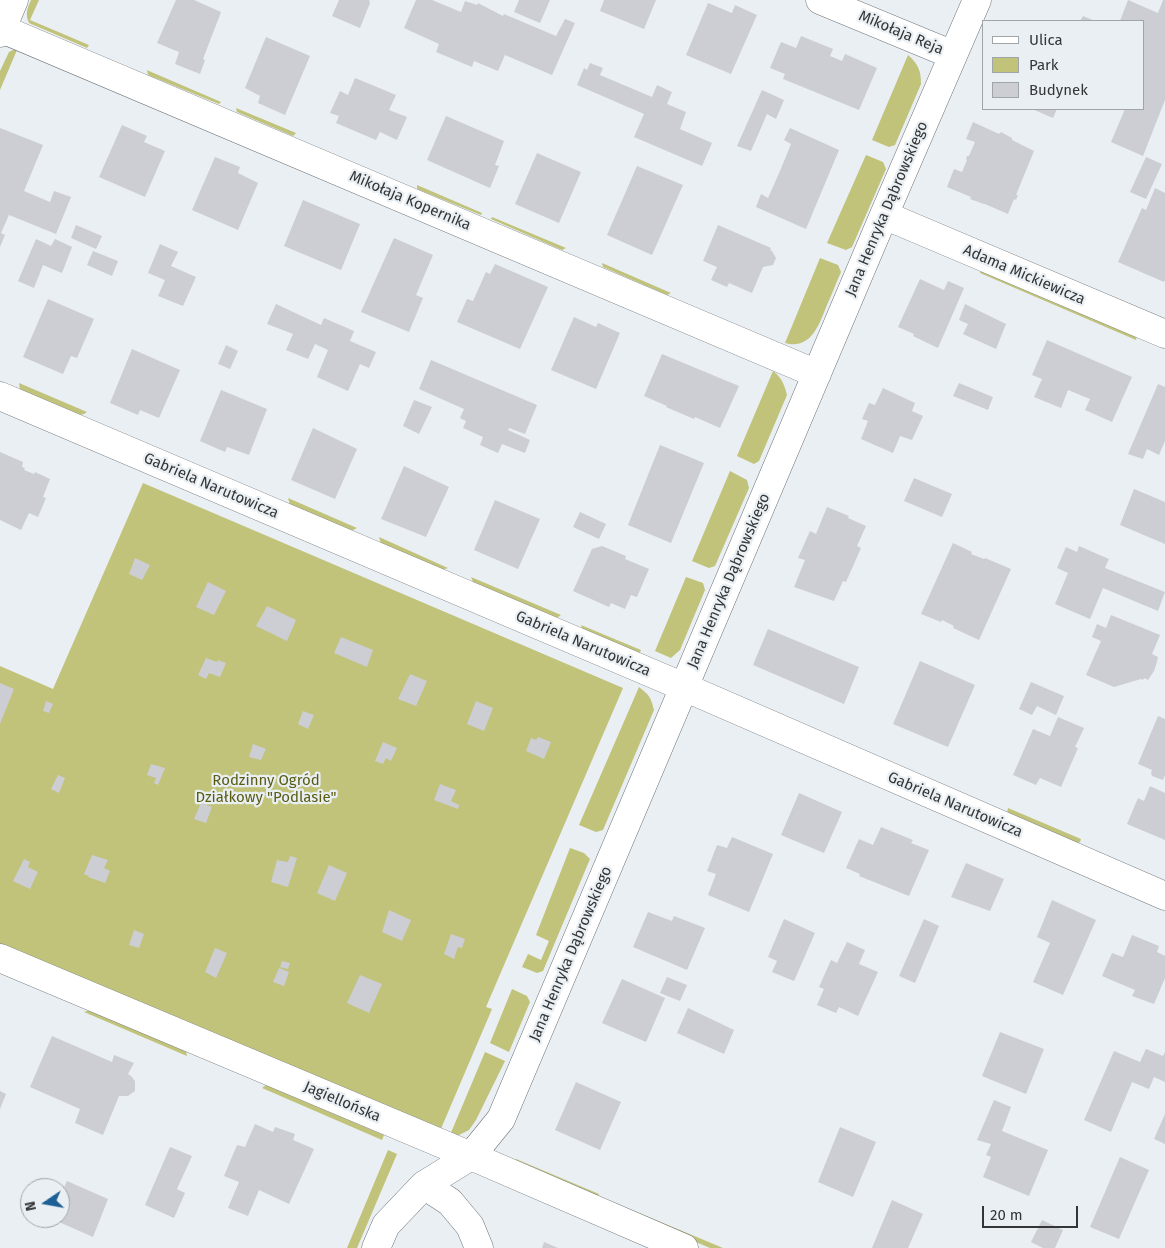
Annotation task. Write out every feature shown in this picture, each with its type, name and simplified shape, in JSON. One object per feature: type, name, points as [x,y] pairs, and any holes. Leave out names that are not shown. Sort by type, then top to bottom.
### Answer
[{"type":"street","points":[[1,31],[14,0]]},
{"type":"street","name":"Mikołaja Reja","points":[[820,0],[953,55]]},
{"type":"street","name":"Jana Henryka Dąbrowskiego","points":[[376,1248],[386,1225],[424,1185],[470,1156],[501,1119],[976,0]]},
{"type":"street","name":"Mikołaja Kopernika","points":[[1,31],[817,374]]},
{"type":"street","name":"Adama Mickiewicza","points":[[884,215],[1165,334]]},
{"type":"street","name":"Gabriela Narutowicza","points":[[0,396],[684,687],[1165,896]]},
{"type":"street","name":"Jagiellońska","points":[[0,958],[684,1248]]},
{"type":"street","points":[[424,1185],[450,1202],[470,1226],[479,1248]]},
{"type":"green space","points":[[31,0],[39,0],[30,20],[89,45],[87,48],[29,23],[27,12]]},
{"type":"green space","points":[[17,50],[0,90],[0,71],[9,52]]},
{"type":"green space","points":[[908,55],[918,68],[921,84],[895,145],[889,147],[872,140]]},
{"type":"green space","points":[[147,70],[221,102],[219,104],[148,75]]},
{"type":"green space","points":[[236,108],[296,133],[293,136],[237,112]]},
{"type":"green space","points":[[866,155],[883,162],[886,169],[852,247],[846,250],[827,243]]},
{"type":"green space","points":[[417,185],[482,213],[481,215],[417,189]]},
{"type":"green space","points":[[492,217],[566,248],[562,250],[491,219]]},
{"type":"green space","points":[[820,258],[838,265],[841,272],[821,320],[813,334],[801,343],[785,343]]},
{"type":"green space","points":[[602,263],[671,293],[667,295],[603,267]]},
{"type":"green space","points":[[982,267],[1137,335],[1136,340],[980,273]]},
{"type":"green space","points":[[773,371],[779,376],[787,395],[759,461],[754,464],[737,456]]},
{"type":"green space","points":[[19,383],[87,412],[80,415],[20,390]]},
{"type":"green space","points":[[730,471],[747,480],[749,488],[715,566],[709,568],[692,561]]},
{"type":"green space","name":"Rodzinny Ogród Działkowy \"Podlasie\"","points":[[143,483],[623,688],[486,1007],[492,1009],[440,1131],[0,945],[0,666],[53,689]]},
{"type":"green space","points":[[288,498],[357,528],[351,531],[290,505]]},
{"type":"green space","points":[[379,537],[448,568],[442,570],[381,544]]},
{"type":"green space","points":[[471,577],[561,615],[554,618],[474,584]]},
{"type":"green space","points":[[686,577],[703,583],[705,590],[680,650],[671,658],[655,651]]},
{"type":"green space","points":[[581,625],[641,650],[639,655],[583,631]]},
{"type":"green space","points":[[639,687],[649,697],[654,710],[603,830],[596,832],[579,825]]},
{"type":"green space","points":[[1008,808],[1081,839],[1080,842],[1077,843],[1007,813]]},
{"type":"green space","points":[[570,848],[584,853],[590,859],[543,971],[537,973],[522,967],[528,954],[541,960],[549,941],[536,935]]},
{"type":"green space","points":[[512,989],[527,996],[530,1002],[509,1052],[490,1043]]},
{"type":"green space","points":[[90,1010],[186,1051],[187,1056],[84,1012]]},
{"type":"green space","points":[[485,1052],[505,1061],[476,1120],[469,1130],[457,1136],[450,1135]]},
{"type":"green space","points":[[266,1085],[384,1135],[382,1140],[262,1088]]},
{"type":"green space","points":[[388,1150],[397,1154],[357,1248],[347,1248]]},
{"type":"green space","points":[[516,1159],[599,1194],[597,1199],[515,1162]]},
{"type":"green space","points":[[613,1202],[723,1248],[710,1248],[611,1206]]},
{"type":"building","points":[[176,0],[194,0],[221,12],[203,59],[205,60],[200,74],[175,64],[179,52],[157,43]]},
{"type":"building","points":[[339,0],[369,0],[370,3],[360,28],[332,16]]},
{"type":"building","points":[[416,0],[432,0],[461,12],[465,1],[477,5],[478,3],[503,16],[504,14],[556,36],[565,19],[575,23],[552,75],[505,55],[498,71],[474,61],[472,67],[436,52],[439,44],[404,28]]},
{"type":"building","points":[[519,0],[550,0],[540,23],[514,12]]},
{"type":"building","points":[[604,0],[656,0],[644,29],[600,11]]},
{"type":"building","points":[[1128,0],[1158,13],[1163,0],[1165,0],[1165,100],[1143,156],[1111,142],[1125,110],[1145,110],[1145,20],[1120,20]]},
{"type":"building","points":[[708,3],[732,13],[735,5],[757,15],[731,74],[686,55]]},
{"type":"building","points":[[1083,16],[1093,20],[1081,20]]},
{"type":"building","points":[[801,36],[833,49],[830,56],[842,61],[845,54],[877,68],[859,110],[783,79],[785,74],[770,68],[781,42],[796,48]]},
{"type":"building","points":[[266,37],[310,56],[285,115],[258,103],[260,96],[245,88]]},
{"type":"building","points":[[590,63],[603,68],[600,75],[652,97],[657,85],[672,92],[667,104],[686,112],[680,129],[712,143],[702,166],[634,137],[644,114],[577,85],[584,68],[587,70]]},
{"type":"building","points":[[355,78],[396,95],[389,110],[407,117],[397,140],[380,132],[376,140],[336,123],[339,116],[330,113],[340,91],[348,95]]},
{"type":"building","points":[[762,90],[784,100],[776,119],[767,114],[751,151],[737,146]]},
{"type":"building","points":[[1034,110],[1057,110],[1053,118]]},
{"type":"building","points":[[446,116],[504,141],[495,165],[499,166],[490,188],[427,160]]},
{"type":"building","points":[[973,122],[999,134],[1001,132],[1034,151],[1016,195],[1018,195],[1016,200],[1014,199],[1008,214],[970,199],[971,197],[947,187],[954,169],[962,172],[967,156],[969,156],[975,142],[966,139]]},
{"type":"building","points":[[122,125],[147,136],[144,142],[165,151],[145,197],[99,177]]},
{"type":"building","points":[[0,128],[43,145],[24,191],[50,202],[54,191],[71,197],[56,234],[9,215],[1,233],[5,235],[0,247]]},
{"type":"building","points":[[790,128],[839,150],[806,229],[756,207],[761,194],[768,198],[780,171],[791,144],[784,140]]},
{"type":"building","points":[[537,153],[581,172],[559,223],[515,204]]},
{"type":"building","points":[[215,157],[240,167],[238,173],[258,183],[238,230],[192,210]]},
{"type":"building","points":[[1146,157],[1162,164],[1146,199],[1130,192]]},
{"type":"building","points":[[637,166],[683,185],[652,255],[607,235]]},
{"type":"building","points":[[1155,188],[1165,193],[1164,282],[1118,262],[1142,208],[1146,210]]},
{"type":"building","points":[[303,200],[360,224],[341,270],[284,246]]},
{"type":"building","points":[[76,225],[102,236],[96,249],[71,238]]},
{"type":"building","points":[[718,225],[771,248],[770,250],[776,258],[773,265],[763,267],[752,293],[729,283],[727,287],[711,280],[717,267],[703,261]]},
{"type":"building","points":[[394,238],[433,255],[416,295],[423,298],[409,332],[361,312]]},
{"type":"building","points":[[36,239],[51,246],[55,239],[72,247],[62,273],[43,265],[34,288],[18,281]]},
{"type":"building","points":[[160,244],[178,252],[171,266],[196,277],[183,306],[158,296],[165,280],[148,273]]},
{"type":"building","points":[[93,251],[118,261],[112,276],[87,265]]},
{"type":"building","points":[[495,264],[548,287],[520,349],[457,322],[467,299],[473,301],[486,272],[490,274]]},
{"type":"building","points":[[920,279],[944,290],[948,281],[964,288],[938,348],[898,327]]},
{"type":"building","points":[[48,299],[94,319],[77,358],[71,356],[63,374],[23,357]]},
{"type":"building","points":[[276,304],[321,325],[324,318],[354,331],[350,341],[376,352],[369,368],[360,364],[348,391],[317,377],[328,350],[315,344],[308,359],[286,350],[293,334],[267,324]]},
{"type":"building","points":[[965,304],[1006,324],[996,349],[963,334],[968,324],[959,320]]},
{"type":"building","points":[[574,317],[596,327],[598,323],[620,333],[596,389],[551,370]]},
{"type":"building","points":[[1047,340],[1132,377],[1112,422],[1085,410],[1090,399],[1068,390],[1061,408],[1034,397],[1042,379],[1032,375]]},
{"type":"building","points":[[226,345],[238,351],[230,369],[218,364]]},
{"type":"building","points":[[132,349],[180,370],[159,418],[140,410],[138,415],[110,403]]},
{"type":"building","points":[[662,354],[739,386],[720,428],[695,417],[694,419],[644,396]]},
{"type":"building","points":[[431,360],[537,405],[525,434],[509,428],[508,430],[530,440],[525,453],[502,444],[498,453],[480,445],[483,437],[463,428],[466,421],[460,418],[464,409],[419,389]]},
{"type":"building","points":[[959,383],[993,397],[988,410],[953,396]]},
{"type":"building","points":[[1158,384],[1165,387],[1165,441],[1159,455],[1147,449],[1143,459],[1128,454]]},
{"type":"building","points":[[883,388],[915,403],[912,411],[923,416],[912,440],[900,436],[893,453],[861,439],[868,421],[862,419],[869,403],[875,405]]},
{"type":"building","points":[[221,390],[267,409],[249,455],[227,447],[225,452],[200,441]]},
{"type":"building","points":[[414,400],[432,407],[419,434],[403,426]]},
{"type":"building","points":[[313,428],[357,449],[335,499],[291,480]]},
{"type":"building","points":[[660,445],[704,463],[671,543],[628,525]]},
{"type":"building","points":[[0,452],[23,462],[22,467],[25,468],[24,470],[34,474],[35,472],[50,479],[43,497],[46,498],[38,517],[29,513],[21,530],[0,520]]},
{"type":"building","points":[[404,466],[449,487],[426,537],[381,519]]},
{"type":"building","points":[[914,478],[952,494],[942,517],[904,501]]},
{"type":"building","points":[[1134,489],[1165,502],[1165,544],[1120,525]]},
{"type":"building","points":[[495,500],[540,519],[518,569],[474,550]]},
{"type":"building","points":[[827,507],[849,516],[848,518],[866,526],[857,546],[861,548],[846,582],[843,581],[834,601],[794,587],[805,560],[798,558],[810,531],[816,534]]},
{"type":"building","points":[[580,512],[606,524],[599,539],[573,527]]},
{"type":"building","points":[[953,543],[972,552],[971,554],[1011,569],[979,640],[953,628],[954,626],[942,620],[941,622],[921,614]]},
{"type":"building","points":[[602,546],[626,556],[625,559],[649,569],[637,597],[631,595],[625,609],[611,603],[609,607],[573,591],[592,549]]},
{"type":"building","points":[[1079,546],[1109,559],[1105,568],[1165,592],[1158,611],[1103,588],[1090,619],[1055,604],[1068,573],[1057,568],[1066,547],[1077,552]]},
{"type":"building","points":[[135,558],[150,565],[142,580],[129,574]]},
{"type":"building","points":[[208,582],[226,591],[214,615],[196,607]]},
{"type":"building","points":[[267,606],[296,620],[287,641],[256,626]]},
{"type":"building","points":[[1111,615],[1160,635],[1152,654],[1158,657],[1156,665],[1148,680],[1144,678],[1143,680],[1114,687],[1086,675],[1101,641],[1092,637],[1097,624],[1106,628]]},
{"type":"building","points":[[768,629],[859,667],[844,704],[753,665]]},
{"type":"building","points":[[341,637],[373,650],[367,667],[334,653]]},
{"type":"building","points":[[206,658],[226,663],[220,677],[209,673],[206,679],[198,675]]},
{"type":"building","points":[[920,661],[975,685],[948,747],[893,724]]},
{"type":"building","points":[[410,674],[427,681],[416,706],[398,699]]},
{"type":"building","points":[[1031,682],[1064,696],[1056,715],[1037,706],[1032,715],[1019,709]]},
{"type":"building","points":[[0,683],[14,689],[0,724]]},
{"type":"building","points":[[46,701],[53,704],[49,713],[43,711]]},
{"type":"building","points":[[476,701],[493,708],[484,731],[467,724]]},
{"type":"building","points":[[303,711],[314,715],[308,729],[298,724]]},
{"type":"building","points":[[1158,716],[1165,719],[1165,775],[1163,780],[1152,776],[1152,770],[1138,764]]},
{"type":"building","points":[[1058,717],[1084,728],[1075,747],[1078,748],[1061,787],[1040,778],[1036,785],[1013,775],[1033,729],[1050,736]]},
{"type":"building","points":[[538,737],[551,742],[544,759],[526,751],[531,738],[536,740]]},
{"type":"building","points":[[383,742],[397,748],[391,761],[386,758],[383,764],[375,761]]},
{"type":"building","points":[[253,744],[266,749],[261,760],[249,757]]},
{"type":"building","points":[[151,764],[165,768],[158,785],[154,783],[156,778],[147,775]]},
{"type":"building","points":[[58,775],[65,778],[59,793],[51,789]]},
{"type":"building","points":[[440,784],[456,790],[451,801],[459,805],[458,809],[434,800]]},
{"type":"building","points":[[1150,786],[1165,793],[1165,840],[1127,824],[1138,798],[1144,801]]},
{"type":"building","points":[[799,793],[842,812],[824,853],[781,835]]},
{"type":"building","points":[[201,803],[212,807],[206,823],[194,819]]},
{"type":"building","points":[[881,827],[913,840],[911,843],[929,850],[909,896],[859,876],[860,874],[846,868],[859,839],[873,845]]},
{"type":"building","points":[[732,837],[773,854],[749,912],[708,895],[716,874],[707,871],[717,845],[727,848]]},
{"type":"building","points":[[92,855],[108,860],[104,868],[110,871],[105,883],[84,874]]},
{"type":"building","points":[[290,856],[297,858],[288,887],[271,882],[277,860],[288,862]]},
{"type":"building","points":[[24,859],[30,862],[28,867],[38,872],[30,889],[13,881]]},
{"type":"building","points":[[966,863],[1004,879],[990,911],[951,897]]},
{"type":"building","points":[[329,865],[347,873],[335,901],[317,893]]},
{"type":"building","points":[[1052,900],[1096,920],[1063,995],[1033,982],[1050,943],[1037,937]]},
{"type":"building","points":[[389,910],[411,920],[402,941],[382,932]]},
{"type":"building","points":[[648,912],[672,921],[674,916],[705,928],[687,970],[633,947]]},
{"type":"building","points":[[784,919],[815,933],[794,981],[772,972],[777,961],[768,957]]},
{"type":"building","points":[[924,919],[939,926],[915,983],[899,976]]},
{"type":"building","points":[[134,930],[144,934],[139,948],[129,945]]},
{"type":"building","points":[[451,934],[465,939],[462,948],[458,947],[454,959],[444,954]]},
{"type":"building","points":[[1132,935],[1159,946],[1157,952],[1165,956],[1165,978],[1154,1004],[1132,996],[1135,990],[1102,976],[1112,953],[1123,957]]},
{"type":"building","points":[[847,942],[865,950],[859,964],[878,972],[858,1016],[839,1007],[836,1013],[817,1005],[824,989],[819,987],[831,960],[837,963]]},
{"type":"building","points":[[215,948],[227,953],[216,978],[205,972]]},
{"type":"building","points":[[282,961],[290,963],[288,969],[280,967]]},
{"type":"building","points":[[279,968],[289,972],[284,986],[273,982]]},
{"type":"building","points":[[360,975],[382,984],[369,1013],[347,1003]]},
{"type":"building","points":[[667,977],[687,985],[680,1001],[660,993]]},
{"type":"building","points":[[622,979],[665,998],[646,1042],[602,1023]]},
{"type":"building","points":[[688,1008],[734,1030],[724,1054],[677,1033]]},
{"type":"building","points":[[1000,1032],[1044,1049],[1026,1094],[982,1076]]},
{"type":"building","points":[[52,1036],[112,1062],[114,1055],[134,1063],[128,1074],[135,1081],[135,1091],[128,1096],[119,1096],[103,1135],[75,1123],[80,1109],[30,1087]]},
{"type":"building","points":[[1146,1049],[1163,1056],[1165,1052],[1165,1082],[1154,1077],[1149,1089],[1132,1082],[1111,1132],[1084,1120],[1114,1051],[1140,1062]]},
{"type":"building","points":[[576,1082],[621,1102],[600,1150],[555,1130]]},
{"type":"building","points":[[0,1091],[6,1094],[0,1109]]},
{"type":"building","points":[[994,1100],[1011,1107],[1002,1131],[1048,1150],[1029,1196],[983,1177],[991,1157],[986,1155],[991,1144],[977,1140]]},
{"type":"building","points":[[1165,1114],[1165,1144],[1154,1139]]},
{"type":"building","points":[[255,1124],[273,1132],[275,1127],[295,1134],[293,1140],[314,1149],[289,1204],[259,1190],[248,1216],[228,1208],[239,1182],[224,1176],[237,1145],[245,1147]]},
{"type":"building","points":[[840,1127],[876,1142],[853,1197],[818,1182]]},
{"type":"building","points":[[170,1147],[192,1156],[177,1189],[185,1193],[174,1218],[145,1205]]},
{"type":"building","points":[[1120,1157],[1149,1170],[1119,1239],[1090,1227]]},
{"type":"building","points":[[70,1182],[108,1199],[93,1237],[70,1227]]},
{"type":"building","points":[[892,1200],[923,1214],[908,1248],[872,1248]]},
{"type":"building","points":[[1042,1220],[1063,1230],[1055,1248],[1043,1248],[1031,1242]]},
{"type":"building","points":[[544,1242],[558,1248],[542,1248]]}]
